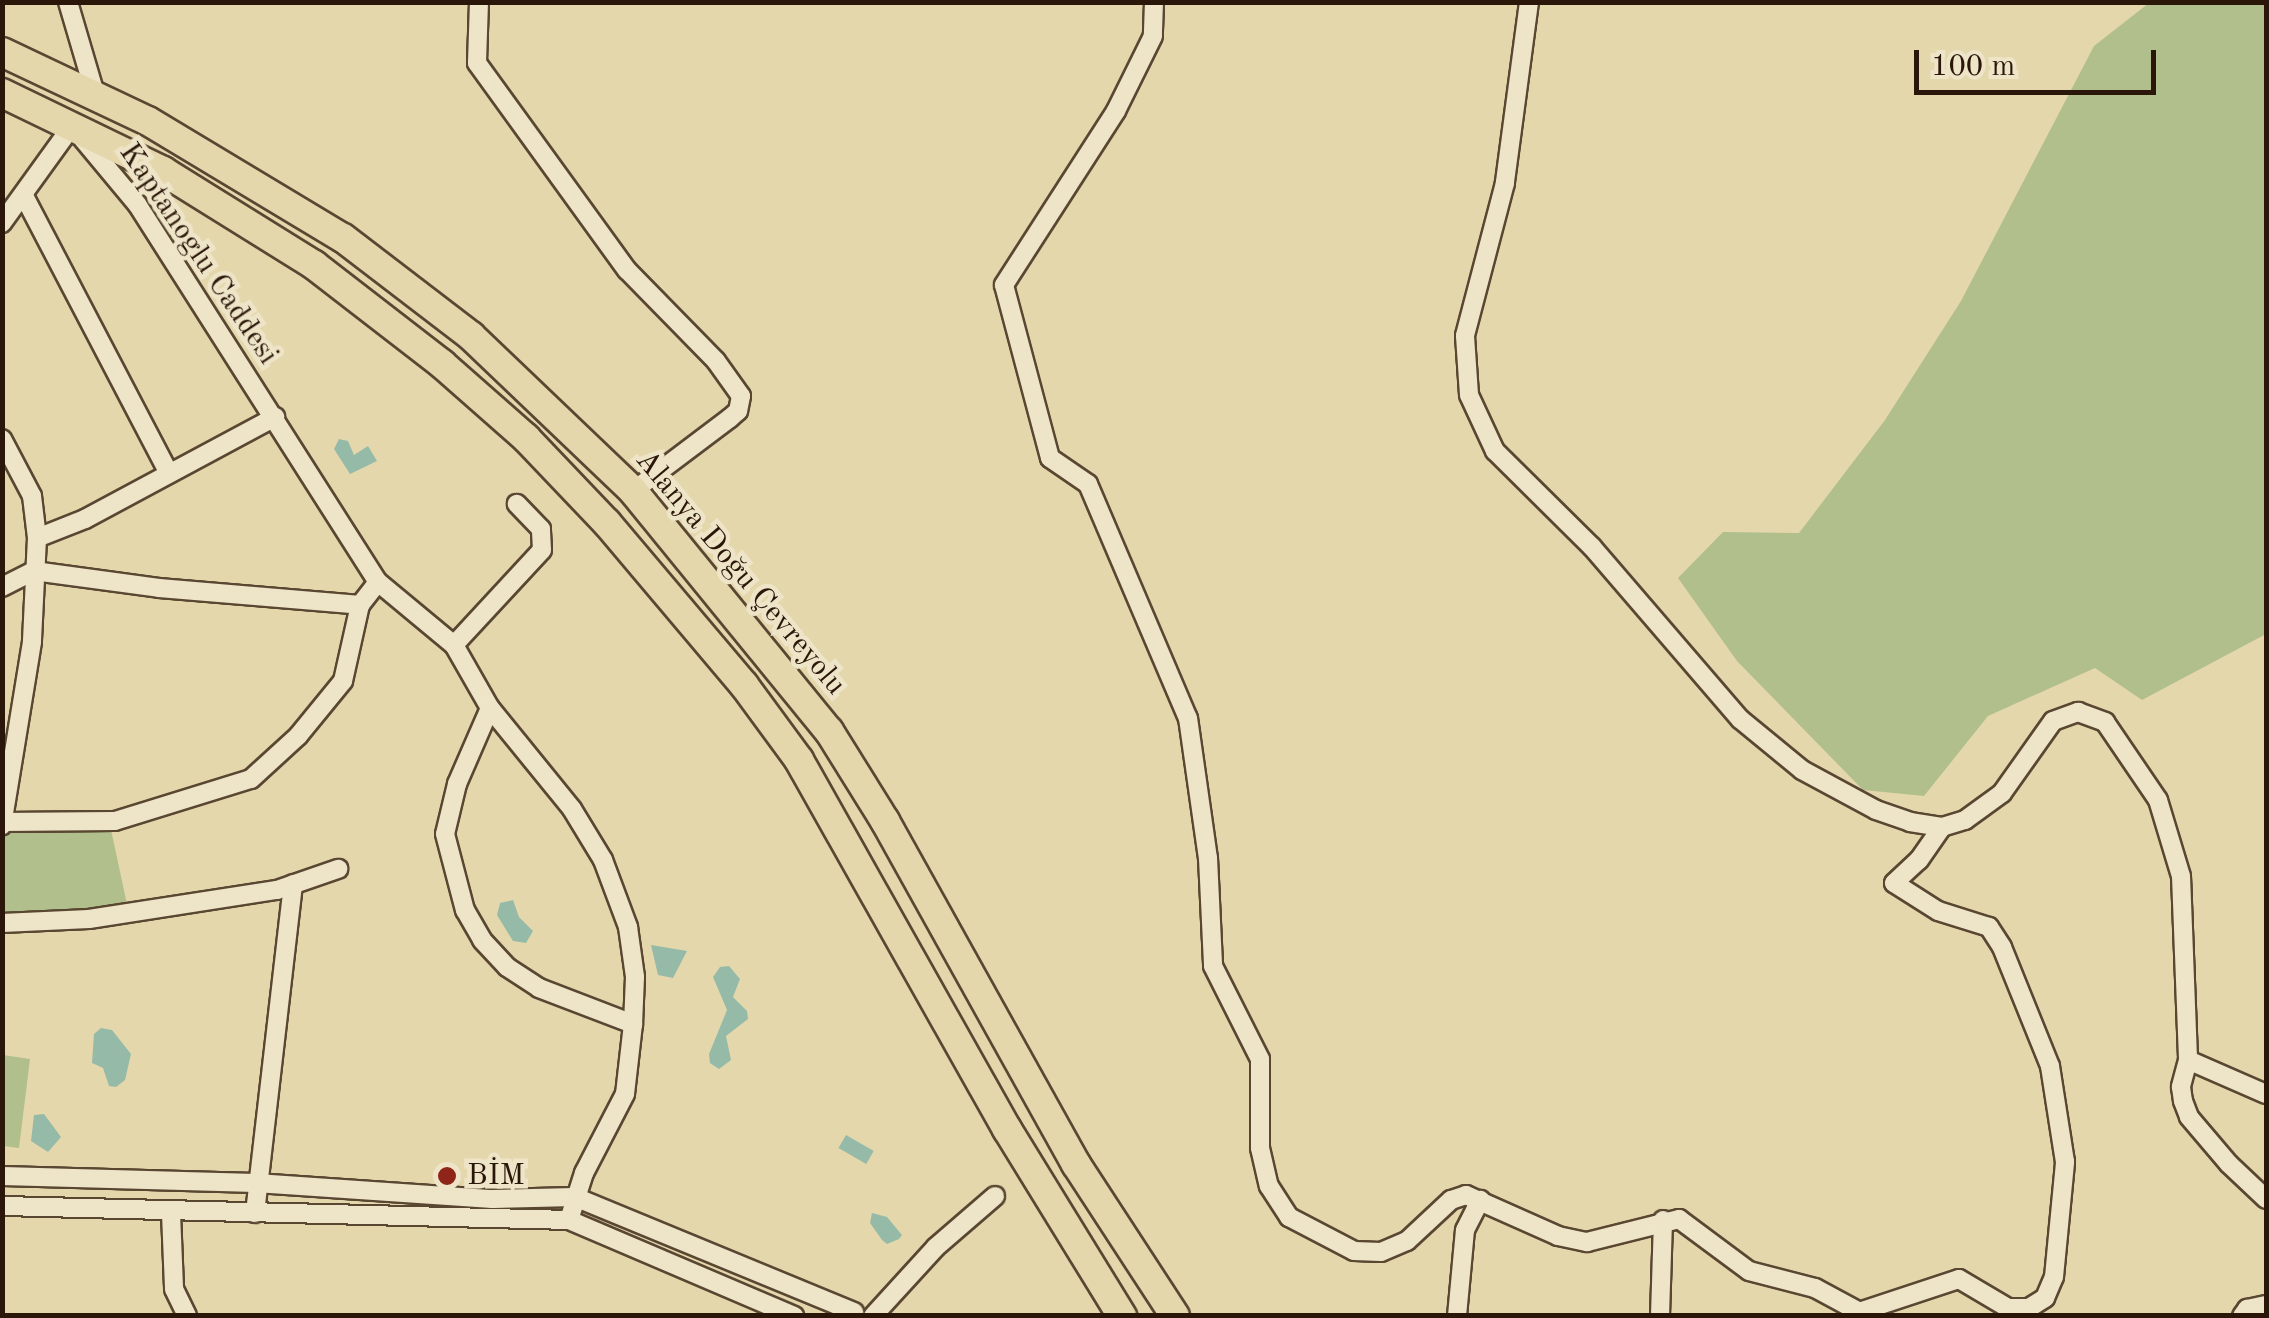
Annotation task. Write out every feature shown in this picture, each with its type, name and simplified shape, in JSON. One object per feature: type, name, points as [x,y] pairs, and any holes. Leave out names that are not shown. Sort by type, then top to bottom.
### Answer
[{"type":"highway","name":"Alanya Doğu Çevreyolu","points":[[2,52],[95,94],[212,156],[343,238],[471,336],[633,491],[829,731],[885,821],[1076,1164],[1175,1316]]},
{"type":"highway","points":[[14,98],[163,172],[314,264],[442,364],[526,438],[608,523],[744,685],[799,760],[1024,1158],[1122,1316]]},
{"type":"street","points":[[68,2],[95,94]]},
{"type":"street","points":[[479,2],[477,64],[627,270],[716,361],[741,396],[738,412],[633,491]]},
{"type":"street","points":[[1154,2],[1153,36],[1116,111],[1004,285],[1050,458],[1088,484],[1188,718],[1208,858],[1213,966],[1227,1002],[1260,1059],[1260,1148],[1269,1186],[1289,1217],[1354,1251],[1381,1252],[1407,1242],[1451,1200],[1466,1195],[1558,1236],[1587,1242],[1662,1220],[1679,1219],[1749,1270],[1815,1288],[1864,1313],[1958,1279],[2008,1308],[2028,1308],[2045,1298],[2054,1276],[2066,1162],[2050,1066],[2002,947],[1989,927],[1938,911],[1894,884],[1919,860],[1942,826]]},
{"type":"street","points":[[1529,2],[1504,183],[1465,336],[1469,395],[1495,451],[1592,547],[1740,719],[1772,748],[1859,802],[1910,822],[1942,826],[1965,820],[2002,794],[2053,721],[2078,712],[2105,722],[2158,800],[2172,839],[2184,914],[2182,988],[2188,1060],[2181,1087],[2189,1118],[2266,1199]]},
{"type":"street","points":[[2,223],[72,126]]},
{"type":"street","name":"Kaptanoglu Caddesi","points":[[72,126],[128,191],[378,582],[454,645]]},
{"type":"street","points":[[24,196],[168,471]]},
{"type":"street","points":[[37,538],[85,519],[274,417]]},
{"type":"street","points":[[2,440],[32,496],[37,538],[32,642],[3,824],[115,821],[252,779],[298,736],[343,680],[360,605],[378,582]]},
{"type":"street","points":[[517,504],[542,529],[542,550],[454,645],[490,708],[572,808],[602,860],[628,927],[634,977],[634,1024],[625,1094],[575,1197],[569,1220]]},
{"type":"street","points":[[2,587],[34,571],[159,588],[360,605]]},
{"type":"street","points":[[490,708],[457,784],[446,834],[465,910],[482,940],[506,967],[538,988],[634,1024]]},
{"type":"street","points":[[2,923],[88,919],[293,884],[338,869]]},
{"type":"street","points":[[255,1212],[293,884]]},
{"type":"street","points":[[2188,1060],[2266,1094]]},
{"type":"street","points":[[2,1176],[256,1183],[492,1199],[575,1197],[861,1315],[996,1196]]},
{"type":"street","points":[[1457,1316],[1465,1230],[1480,1200]]},
{"type":"street","points":[[2,1206],[569,1220],[794,1316]]},
{"type":"street","points":[[171,1213],[174,1289],[187,1316]]},
{"type":"street","points":[[1660,1316],[1662,1220]]},
{"type":"street","points":[[2242,1316],[2247,1309],[2266,1305]]},
{"type":"green space","points":[[2149,3],[2266,3],[2266,634],[2142,700],[2095,668],[1988,716],[1924,796],[1863,790],[1737,661],[1678,578],[1723,532],[1799,533],[1885,420],[1961,301],[2094,46]]},
{"type":"green space","points":[[110,825],[128,909],[3,918],[2,840],[7,827]]},
{"type":"green space","points":[[3,1055],[30,1059],[19,1148],[3,1146]]},
{"type":"shaded area","points":[[339,439],[348,441],[354,455],[368,446],[377,461],[350,474],[334,449]]},
{"type":"shaded area","points":[[513,900],[519,917],[533,931],[526,943],[513,941],[497,915],[500,903]]},
{"type":"shaded area","points":[[651,945],[687,951],[673,978],[658,975]]},
{"type":"shaded area","points":[[729,966],[740,979],[733,997],[747,1011],[748,1019],[726,1036],[731,1060],[719,1069],[710,1063],[709,1054],[727,1010],[713,977],[720,967]]},
{"type":"shaded area","points":[[101,1028],[112,1030],[131,1054],[125,1080],[116,1087],[109,1086],[103,1068],[92,1063],[94,1034]]},
{"type":"shaded area","points":[[44,1114],[61,1137],[48,1152],[31,1141],[34,1115]]},
{"type":"shaded area","points":[[846,1135],[874,1151],[866,1164],[838,1148]]},
{"type":"shaded area","points":[[872,1213],[887,1217],[902,1235],[899,1239],[887,1244],[882,1240],[870,1223]]},
{"type":"place","name":"BİM","points":[[447,1176]]}]
